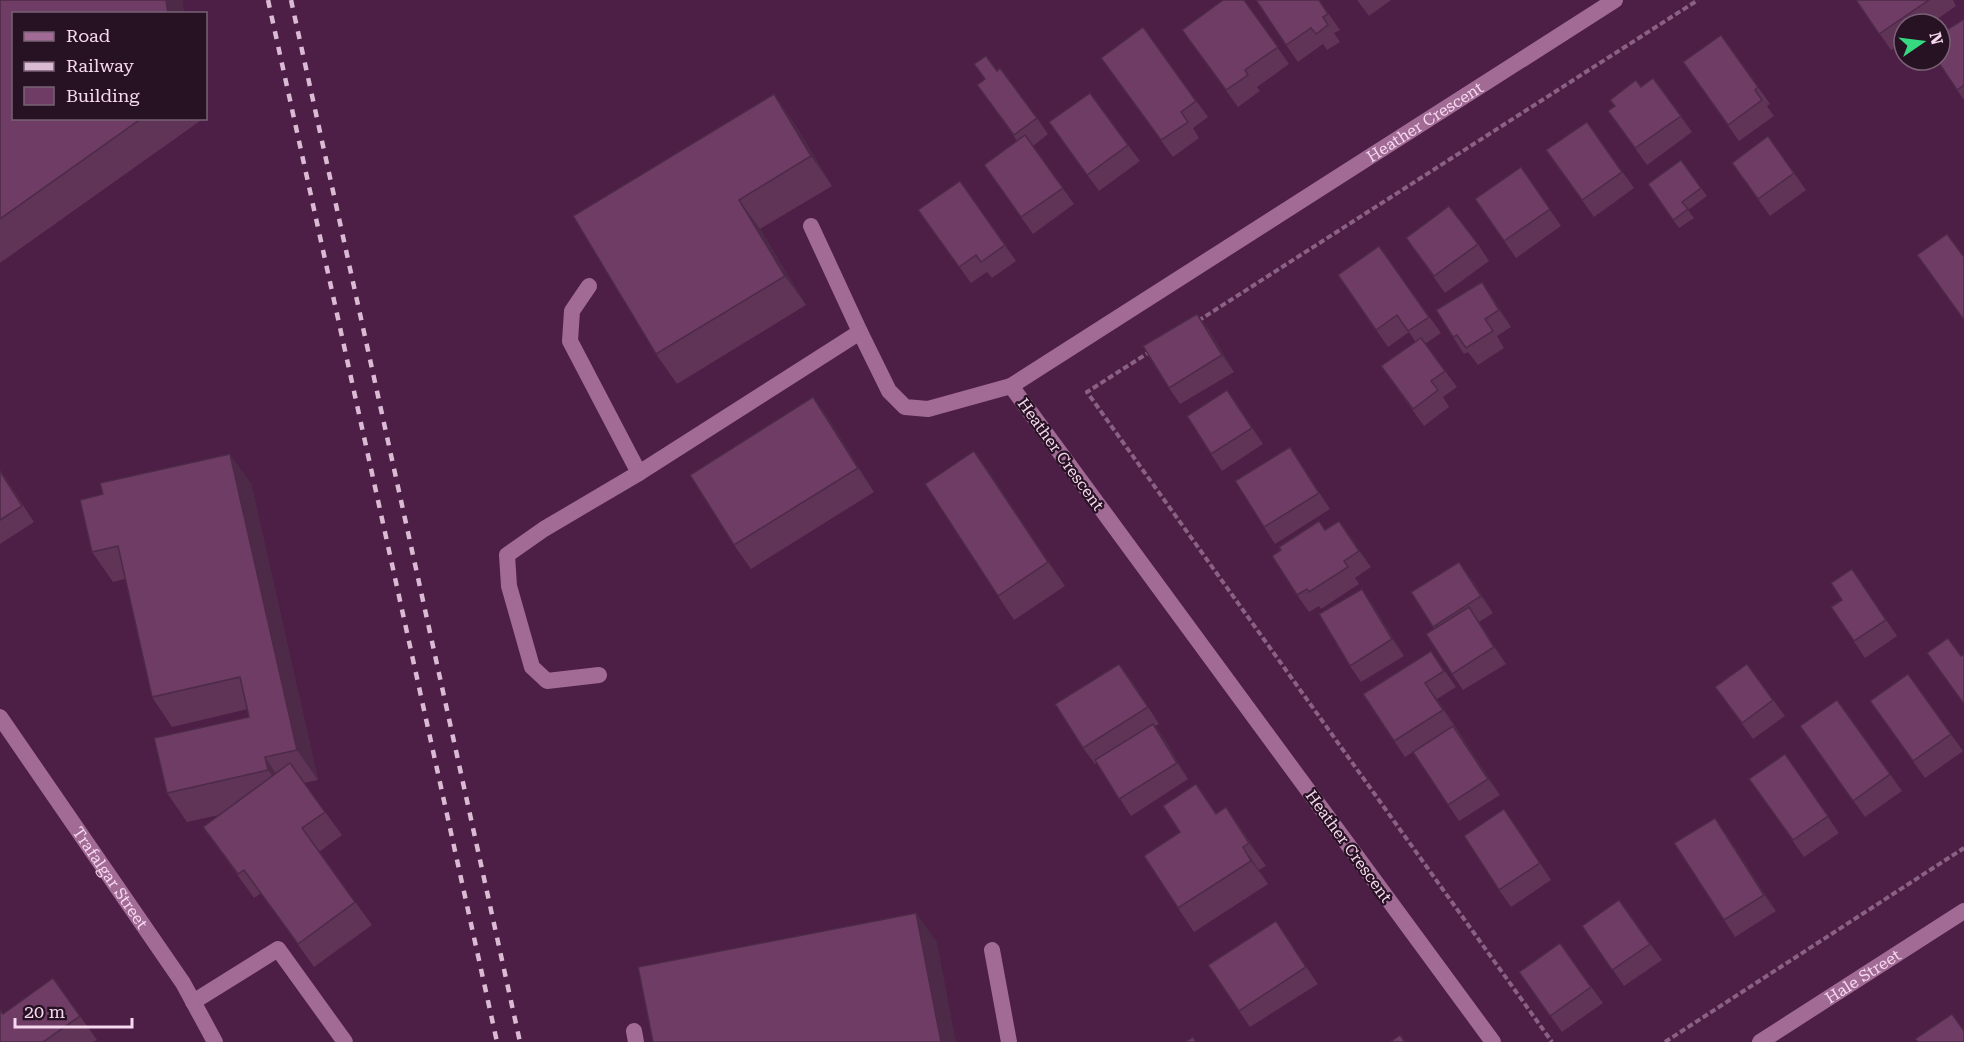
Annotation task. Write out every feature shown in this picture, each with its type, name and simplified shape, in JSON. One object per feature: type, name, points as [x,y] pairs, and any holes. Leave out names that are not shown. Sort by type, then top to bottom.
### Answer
[{"type":"street","name":"Heather Crescent","points":[[1493,1042],[1011,386],[1615,0]]},
{"type":"street","points":[[811,226],[889,391],[905,407],[928,409],[1011,386]]},
{"type":"street","points":[[589,286],[572,311],[570,341],[639,473]]},
{"type":"street","points":[[599,675],[547,681],[532,667],[508,586],[507,555],[544,529],[639,473],[861,332]]},
{"type":"street","name":"Trafalgar Street","points":[[0,717],[183,983],[215,1042]]},
{"type":"street","name":"Hale Street","points":[[1760,1042],[1964,911]]},
{"type":"street","points":[[193,1002],[278,949],[345,1042]]},
{"type":"street","points":[[992,950],[1009,1042]]},
{"type":"path","points":[[1197,321],[1698,0]]},
{"type":"path","points":[[1157,347],[1087,392],[1552,1042]]},
{"type":"path","points":[[1665,1042],[1964,848]]},
{"type":"building","points":[[0,0],[166,0],[168,12],[12,12],[12,120],[139,120],[0,219]]},
{"type":"building","points":[[1223,0],[1244,0],[1278,47],[1245,70],[1248,75],[1226,90],[1182,30]]},
{"type":"building","points":[[1256,0],[1319,0],[1328,14],[1323,17],[1328,25],[1316,34],[1311,28],[1286,45]]},
{"type":"building","points":[[1856,0],[1929,0],[1911,12],[1892,12],[1892,25],[1879,34]]},
{"type":"building","points":[[1964,19],[1964,85],[1957,90],[1945,72],[1952,72],[1952,26]]},
{"type":"building","points":[[1143,27],[1196,101],[1181,112],[1188,122],[1161,140],[1101,58]]},
{"type":"building","points":[[1721,35],[1758,87],[1755,90],[1762,100],[1728,125],[1683,62]]},
{"type":"building","points":[[986,56],[997,71],[1000,68],[1037,118],[1014,135],[977,85],[985,79],[974,64]]},
{"type":"building","points":[[1653,78],[1681,116],[1635,148],[1608,111],[1615,106],[1610,100],[1636,80],[1641,87]]},
{"type":"building","points":[[1090,93],[1128,145],[1087,175],[1049,122]]},
{"type":"building","points":[[774,94],[811,156],[739,200],[785,276],[656,354],[573,216]]},
{"type":"building","points":[[1587,122],[1622,172],[1582,200],[1546,150]]},
{"type":"building","points":[[1025,135],[1063,188],[1021,217],[984,165]]},
{"type":"building","points":[[1768,136],[1794,173],[1758,199],[1732,163]]},
{"type":"building","points":[[1681,160],[1701,188],[1682,202],[1688,209],[1673,220],[1648,184]]},
{"type":"building","points":[[1521,167],[1550,209],[1504,241],[1475,199]]},
{"type":"building","points":[[960,181],[1005,245],[981,262],[976,255],[959,267],[918,210]]},
{"type":"building","points":[[1449,206],[1478,244],[1434,276],[1406,238]]},
{"type":"building","points":[[1947,234],[1964,257],[1964,320],[1917,255]]},
{"type":"building","points":[[1379,246],[1429,317],[1408,331],[1397,315],[1376,330],[1338,275]]},
{"type":"building","points":[[1482,282],[1499,310],[1485,319],[1493,331],[1466,348],[1457,335],[1453,337],[1436,310]]},
{"type":"building","points":[[1197,314],[1222,355],[1169,388],[1143,346]]},
{"type":"building","points":[[1421,338],[1445,371],[1431,381],[1438,390],[1413,409],[1381,366]]},
{"type":"building","points":[[1227,390],[1252,428],[1211,454],[1187,416]]},
{"type":"building","points":[[813,397],[858,468],[734,545],[690,475]]},
{"type":"building","points":[[1290,447],[1319,493],[1264,527],[1235,481]]},
{"type":"building","points":[[974,451],[1048,562],[998,596],[925,484]]},
{"type":"building","points":[[230,454],[297,750],[265,757],[268,770],[167,793],[154,738],[249,717],[240,677],[152,697],[118,546],[92,552],[80,500],[103,494],[100,483]]},
{"type":"building","points":[[0,471],[22,506],[0,520]]},
{"type":"building","points":[[1319,521],[1325,530],[1339,521],[1359,551],[1344,561],[1348,567],[1309,592],[1307,589],[1297,595],[1272,556],[1281,550],[1279,547]]},
{"type":"building","points":[[1459,562],[1481,596],[1433,627],[1411,592]]},
{"type":"building","points":[[1852,569],[1886,620],[1854,641],[1831,607],[1842,600],[1831,583]]},
{"type":"building","points":[[1362,589],[1392,639],[1350,666],[1319,614]]},
{"type":"building","points":[[1469,607],[1494,647],[1452,674],[1426,634]]},
{"type":"building","points":[[1948,638],[1961,656],[1964,654],[1964,704],[1927,653]]},
{"type":"building","points":[[1431,651],[1444,671],[1425,683],[1443,710],[1394,741],[1363,694]]},
{"type":"building","points":[[1119,664],[1148,707],[1083,748],[1055,704]]},
{"type":"building","points":[[1747,664],[1773,700],[1742,723],[1715,687]]},
{"type":"building","points":[[1908,674],[1951,734],[1913,761],[1870,701]]},
{"type":"building","points":[[1837,700],[1890,774],[1853,801],[1800,726]]},
{"type":"building","points":[[1153,724],[1177,763],[1119,799],[1095,760]]},
{"type":"building","points":[[1453,726],[1488,779],[1448,805],[1413,752]]},
{"type":"building","points":[[1785,754],[1828,816],[1793,840],[1749,779]]},
{"type":"building","points":[[290,763],[325,812],[302,828],[355,902],[298,944],[244,870],[238,874],[203,827]]},
{"type":"building","points":[[1196,784],[1216,814],[1226,807],[1249,843],[1243,847],[1251,861],[1178,908],[1144,856],[1180,832],[1163,806]]},
{"type":"building","points":[[1504,809],[1540,863],[1499,890],[1464,836]]},
{"type":"building","points":[[1715,818],[1764,895],[1724,920],[1674,843]]},
{"type":"building","points":[[1619,900],[1650,944],[1612,970],[1582,926]]},
{"type":"building","points":[[916,913],[941,1042],[653,1042],[638,967]]},
{"type":"building","points":[[1276,921],[1306,967],[1239,1011],[1208,965]]},
{"type":"building","points":[[1560,943],[1591,987],[1550,1016],[1519,972]]},
{"type":"building","points":[[53,978],[80,1016],[43,1042],[0,1042],[0,1010],[3,1014]]},
{"type":"building","points":[[1952,1014],[1964,1031],[1964,1042],[1918,1042],[1915,1039]]},
{"type":"building","points":[[1400,1035],[1405,1042],[1390,1042]]},
{"type":"building","points":[[1193,1037],[1196,1042],[1185,1042]]},
{"type":"railway","points":[[268,0],[497,1042]]},
{"type":"railway","points":[[291,0],[520,1042]]}]
